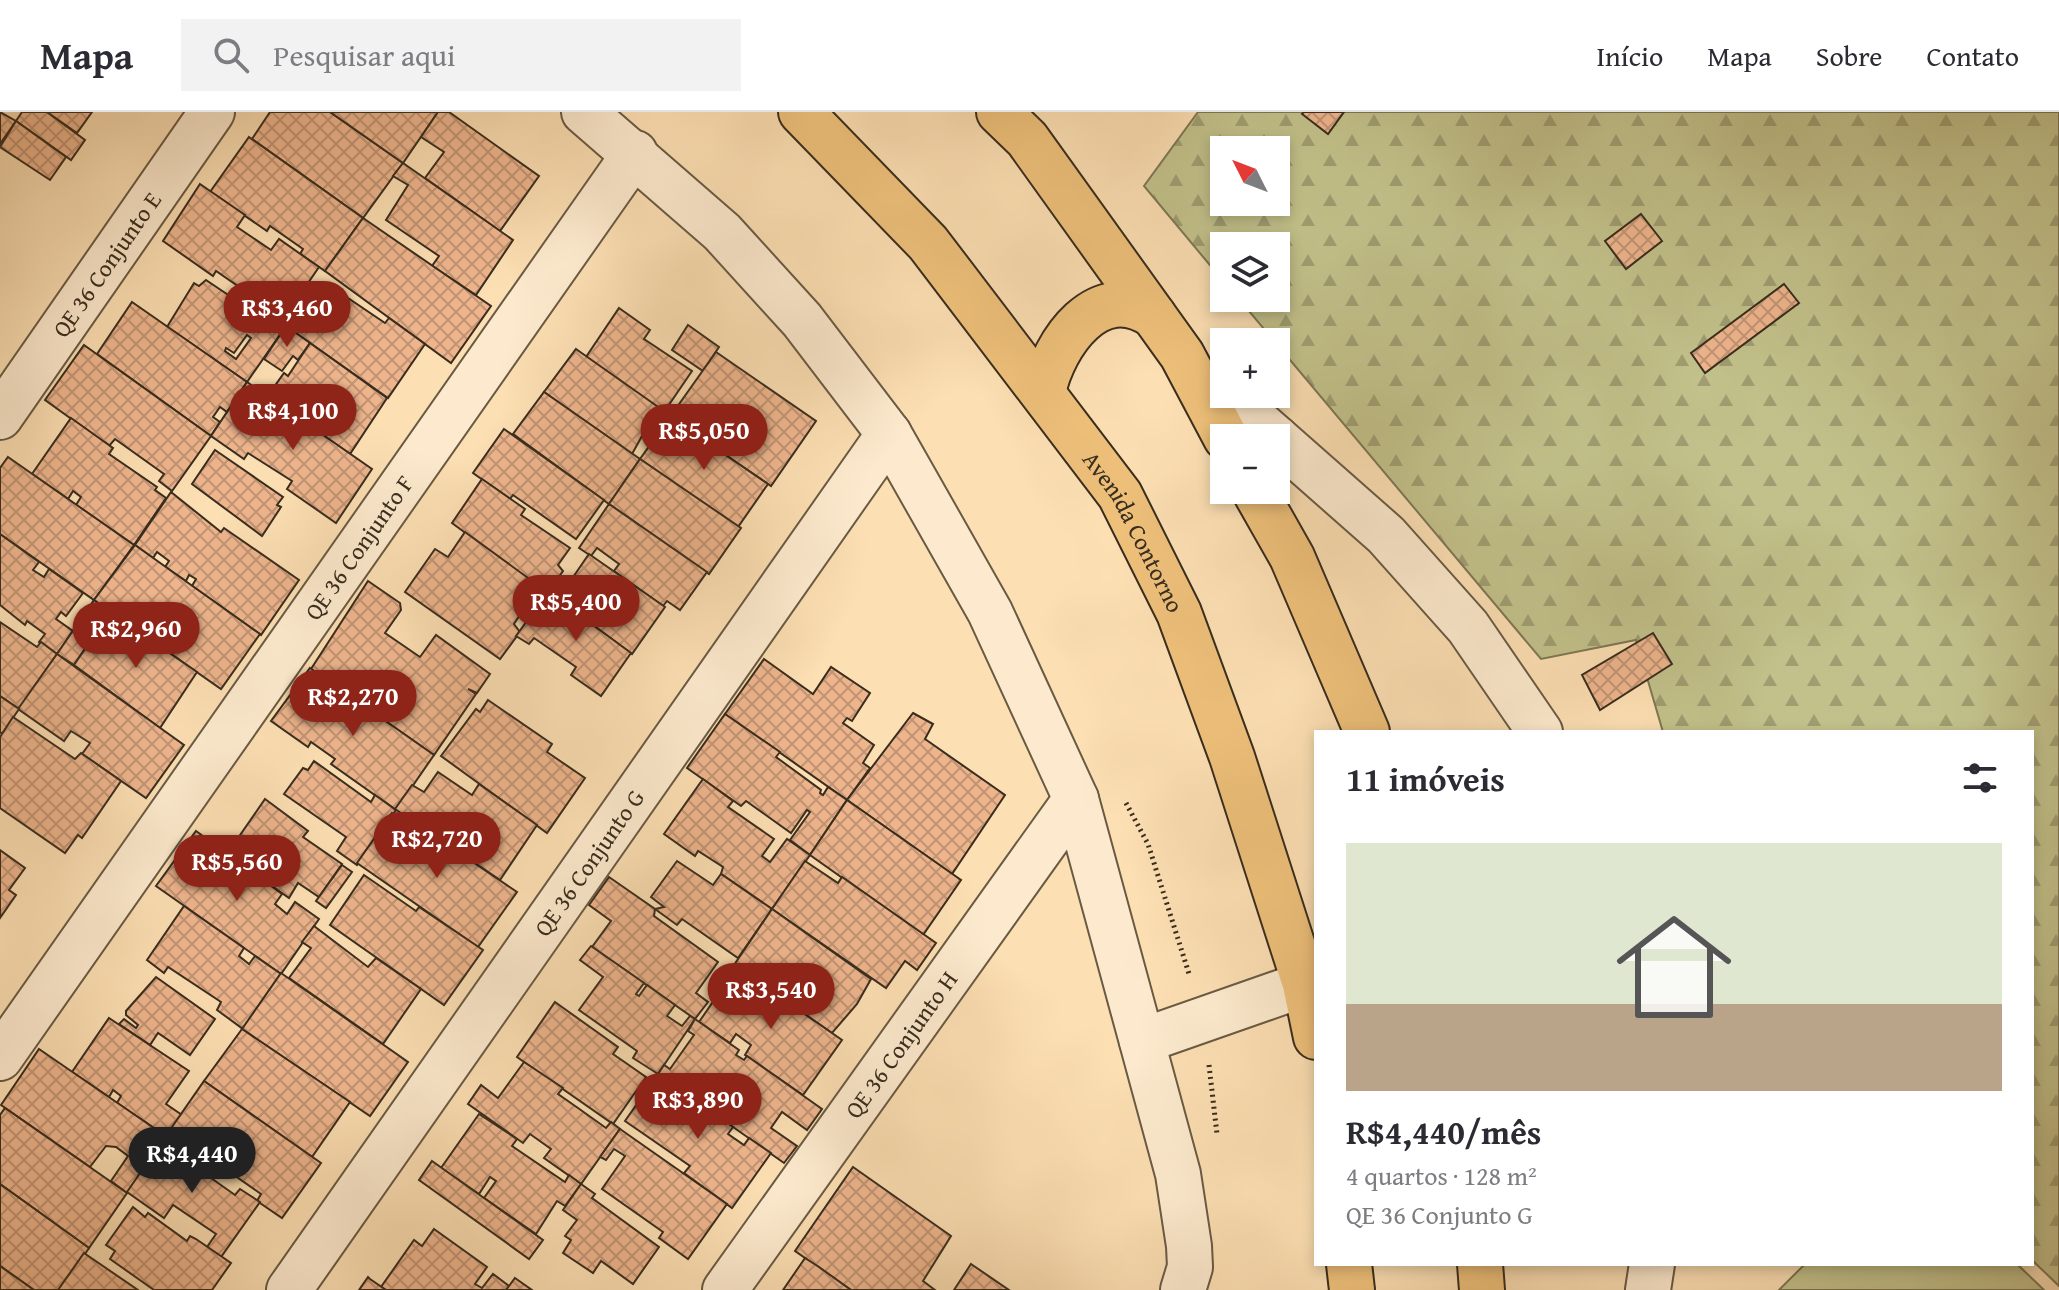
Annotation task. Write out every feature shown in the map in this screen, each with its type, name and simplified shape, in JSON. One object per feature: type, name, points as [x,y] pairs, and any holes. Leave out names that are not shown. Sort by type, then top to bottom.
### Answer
[{"type":"main road","name":"Avenida Contorno","points":[[801,112],[928,243],[1120,495],[1179,613],[1232,757],[1305,984],[1314,1027]]},
{"type":"main road","points":[[999,112],[1027,139],[1182,355],[1219,424]]},
{"type":"main road","points":[[1043,392],[1049,364],[1061,342],[1084,318],[1109,306],[1124,305],[1138,305],[1154,316]]},
{"type":"main road","points":[[1262,504],[1292,557],[1366,730]]},
{"type":"main road","points":[[1349,1266],[1352,1290]]},
{"type":"main road","points":[[1480,1266],[1482,1290]]},
{"type":"street","name":"QE 36 Conjunto E","points":[[0,417],[212,112]]},
{"type":"street","points":[[584,112],[635,153],[722,232],[802,320],[889,434],[990,612],[1076,799],[1178,1174],[1187,1279]]},
{"type":"street","name":"QE 36 Conjunto F","points":[[0,1058],[635,153]]},
{"type":"street","points":[[1182,355],[1210,380]]},
{"type":"street","points":[[1242,408],[1260,424]]},
{"type":"street","name":"QE 36 Conjunto G","points":[[289,1290],[889,434]]},
{"type":"street","points":[[1290,450],[1386,535],[1468,627],[1539,730]]},
{"type":"street","name":"QE 36 Conjunto H","points":[[725,1290],[1076,799]]},
{"type":"street","points":[[1142,1041],[1305,984]]},
{"type":"street","points":[[1648,1290],[1652,1266]]},
{"type":"green space","points":[[1198,112],[2059,112],[2059,1286],[2034,1262],[2034,730],[1662,730],[1636,640],[1541,659],[1290,360],[1290,328],[1263,328],[1250,312],[1290,312],[1290,232],[1210,232],[1210,265],[1144,186]]},
{"type":"green space","points":[[1803,1266],[2019,1266],[2044,1290],[1779,1290]]},
{"type":"building","points":[[0,112],[16,121],[0,144]]},
{"type":"building","points":[[22,112],[47,112],[85,140],[71,160],[16,121]]},
{"type":"building","points":[[47,112],[92,112],[77,133]]},
{"type":"building","points":[[270,112],[330,112],[403,163],[363,218],[252,139]]},
{"type":"building","points":[[330,112],[438,112],[403,163]]},
{"type":"building","points":[[438,112],[449,112],[539,176],[500,231],[425,178],[444,152],[421,137]]},
{"type":"building","points":[[1344,112],[1328,134],[1302,114]]},
{"type":"building","points":[[16,121],[66,157],[50,180],[0,147]]},
{"type":"building","points":[[249,137],[363,218],[325,271],[300,254],[303,249],[270,226],[267,231],[210,192]]},
{"type":"building","points":[[403,163],[513,240],[476,295],[432,266],[439,256],[386,220],[408,185],[393,176]]},
{"type":"building","points":[[200,184],[245,215],[237,227],[271,250],[279,239],[319,267],[284,318],[216,271],[213,276],[163,241]]},
{"type":"building","points":[[1641,214],[1662,241],[1626,269],[1605,241]]},
{"type":"building","points":[[363,218],[491,306],[451,363],[325,271]]},
{"type":"building","points":[[206,280],[258,315],[262,309],[286,326],[247,382],[167,327],[194,283],[199,286]],"holes":[[[247,335],[251,338],[236,359],[225,351],[226,348],[234,353]]]},
{"type":"building","points":[[1784,284],[1799,303],[1705,373],[1691,353]]},
{"type":"building","points":[[313,288],[330,300],[336,290],[385,323],[389,318],[425,344],[388,398],[286,326]]},
{"type":"building","points":[[132,302],[247,382],[227,412],[220,407],[213,417],[220,422],[211,436],[97,354]]},
{"type":"building","points":[[619,308],[650,330],[644,339],[692,371],[664,412],[586,357]]},
{"type":"building","points":[[688,325],[719,347],[703,371],[672,350]]},
{"type":"building","points":[[286,326],[310,343],[298,360],[293,356],[282,371],[264,359]]},
{"type":"building","points":[[310,343],[387,398],[350,454],[292,414],[294,411],[267,397],[284,373],[288,376]]},
{"type":"building","points":[[84,345],[211,436],[172,491],[159,481],[164,474],[115,439],[109,446],[45,400]]},
{"type":"building","points":[[576,349],[671,416],[658,435],[647,427],[632,454],[544,392]]},
{"type":"building","points":[[716,352],[816,421],[771,486],[670,417]]},
{"type":"building","points":[[247,382],[372,469],[336,523],[287,489],[292,481],[248,453],[244,459],[211,436]]},
{"type":"building","points":[[544,392],[640,459],[609,504],[513,434]]},
{"type":"building","points":[[670,417],[768,484],[738,527],[640,459]]},
{"type":"building","points":[[71,418],[113,448],[109,454],[157,487],[155,490],[166,498],[134,545],[76,505],[81,497],[73,491],[68,499],[32,474]]},
{"type":"building","points":[[504,429],[604,500],[576,539],[513,495],[510,499],[473,473]]},
{"type":"building","points":[[215,450],[283,497],[277,505],[281,507],[262,536],[192,484]]},
{"type":"building","points":[[8,457],[134,545],[94,600],[0,534],[0,468]]},
{"type":"building","points":[[640,459],[741,528],[709,574],[609,504]]},
{"type":"building","points":[[482,479],[525,509],[521,515],[570,548],[558,565],[563,571],[547,593],[452,523]]},
{"type":"building","points":[[171,492],[221,532],[224,528],[299,580],[261,635],[192,586],[196,579],[189,575],[186,581],[165,567],[169,561],[157,552],[153,558],[135,545]]},
{"type":"building","points":[[609,504],[707,572],[680,610],[667,601],[663,606],[614,571],[619,564],[597,548],[591,556],[579,548]]},
{"type":"building","points":[[465,532],[539,586],[514,624],[520,632],[500,659],[405,592],[435,549],[448,557]]},
{"type":"building","points":[[0,534],[39,562],[33,570],[44,577],[49,569],[83,593],[66,616],[61,612],[56,619],[73,631],[57,654],[39,642],[45,634],[27,621],[25,625],[0,605]]},
{"type":"building","points":[[135,545],[260,634],[221,689],[94,600]]},
{"type":"building","points":[[589,554],[665,607],[632,654],[558,599]]},
{"type":"building","points":[[368,581],[400,603],[401,610],[385,633],[420,657],[436,635],[490,674],[477,693],[468,689],[476,694],[434,755],[311,669]]},
{"type":"building","points":[[548,592],[631,653],[601,696],[571,675],[576,667],[534,638],[529,644],[516,636]]},
{"type":"building","points":[[94,600],[110,612],[74,665],[57,654]]},
{"type":"building","points":[[110,612],[197,672],[160,728],[74,665]]},
{"type":"building","points":[[0,622],[37,647],[41,642],[57,654],[19,709],[0,696]]},
{"type":"building","points":[[1653,633],[1672,664],[1600,710],[1582,675]]},
{"type":"building","points":[[57,654],[184,745],[146,798],[82,754],[90,743],[71,731],[64,741],[18,709]]},
{"type":"building","points":[[764,659],[813,694],[831,667],[870,693],[852,721],[847,718],[843,723],[874,745],[863,763],[870,768],[847,800],[725,714]]},
{"type":"building","points":[[310,668],[434,755],[396,810],[331,764],[335,759],[311,742],[308,747],[271,721]]},
{"type":"building","points":[[0,696],[19,709],[2,734],[0,732]]},
{"type":"building","points":[[488,700],[552,744],[547,752],[585,778],[547,833],[441,756],[476,709],[480,712]]},
{"type":"building","points":[[913,713],[933,724],[925,739],[1005,795],[952,874],[847,800]]},
{"type":"building","points":[[725,714],[780,752],[776,757],[821,790],[820,793],[823,795],[828,787],[847,800],[810,855],[790,840],[810,812],[807,810],[791,833],[746,801],[741,806],[687,768]]},
{"type":"building","points":[[13,717],[75,759],[81,753],[121,781],[82,838],[78,835],[65,853],[0,808],[0,737]]},
{"type":"building","points":[[314,761],[371,802],[375,795],[396,810],[357,865],[337,851],[346,837],[284,794],[303,768],[308,770]]},
{"type":"building","points":[[438,772],[472,795],[479,784],[537,825],[500,880],[395,809],[412,785],[424,792]]},
{"type":"building","points":[[703,779],[733,801],[728,807],[774,839],[762,856],[770,862],[787,839],[810,855],[772,909],[721,874],[723,867],[698,851],[695,856],[664,834]]},
{"type":"building","points":[[265,799],[308,831],[303,837],[342,864],[319,897],[298,883],[289,898],[227,854]]},
{"type":"building","points":[[847,800],[961,880],[923,935],[810,855]]},
{"type":"building","points":[[392,813],[461,860],[464,856],[517,892],[478,947],[357,863]]},
{"type":"building","points":[[196,831],[282,894],[275,904],[287,914],[295,902],[319,919],[281,974],[156,886]]},
{"type":"building","points":[[0,850],[25,868],[9,890],[16,895],[0,918]]},
{"type":"building","points":[[677,861],[713,885],[721,874],[772,909],[738,958],[682,919],[677,925],[655,909],[664,907],[651,897]]},
{"type":"building","points":[[805,861],[838,883],[842,877],[936,943],[917,970],[905,961],[886,988],[772,909]]},
{"type":"building","points":[[342,865],[352,872],[326,908],[316,901]]},
{"type":"building","points":[[364,875],[416,911],[419,907],[483,950],[444,1005],[330,925]]},
{"type":"building","points":[[609,877],[655,909],[654,916],[718,962],[696,993],[708,1002],[695,1019],[592,947],[611,921],[589,905]]},
{"type":"building","points":[[184,906],[244,948],[239,956],[249,964],[255,956],[281,974],[243,1029],[217,1010],[221,1002],[168,967],[164,973],[147,960]]},
{"type":"building","points":[[772,909],[871,979],[857,1004],[832,1033],[790,1004],[795,999],[760,975],[757,981],[734,965]]},
{"type":"building","points":[[314,926],[368,967],[376,958],[421,989],[383,1044],[289,978],[311,948],[302,942]]},
{"type":"building","points":[[591,946],[644,983],[636,994],[639,996],[647,985],[675,1005],[667,1016],[682,1026],[690,1016],[695,1019],[658,1074],[633,1058],[637,1051],[579,1010],[603,977],[580,960]]},
{"type":"building","points":[[737,967],[842,1040],[803,1095],[745,1055],[751,1045],[736,1034],[730,1043],[699,1022]]},
{"type":"building","points":[[281,973],[408,1062],[370,1116],[242,1029]]},
{"type":"building","points":[[156,977],[215,1019],[190,1055],[158,1033],[150,1045],[119,1024],[124,1019],[136,1028],[138,1025],[126,1015],[126,1011]]},
{"type":"building","points":[[555,1002],[618,1047],[613,1054],[646,1077],[613,1124],[517,1057]]},
{"type":"building","points":[[109,1018],[189,1071],[166,1104],[182,1115],[167,1137],[117,1103],[121,1096],[113,1090],[109,1097],[72,1072]]},
{"type":"building","points":[[695,1019],[739,1050],[736,1055],[744,1060],[747,1056],[822,1109],[807,1130],[782,1112],[771,1128],[797,1146],[784,1163],[658,1074],[664,1065],[670,1069],[694,1035],[688,1031]]},
{"type":"building","points":[[242,1029],[350,1102],[312,1157],[204,1081]]},
{"type":"building","points":[[39,1049],[167,1137],[127,1193],[111,1181],[128,1156],[116,1147],[106,1146],[90,1167],[1,1105]]},
{"type":"building","points":[[524,1062],[563,1088],[558,1094],[606,1128],[611,1122],[620,1129],[581,1184],[544,1158],[551,1149],[530,1134],[523,1143],[468,1104],[481,1085],[498,1098]]},
{"type":"building","points":[[658,1074],[682,1091],[677,1098],[687,1104],[691,1098],[733,1127],[728,1134],[744,1145],[749,1138],[771,1153],[732,1208],[684,1173],[690,1166],[625,1121]]},
{"type":"building","points":[[204,1081],[321,1163],[282,1218],[257,1201],[261,1194],[208,1157],[203,1164],[165,1137]]},
{"type":"building","points":[[5,1108],[127,1193],[89,1248],[0,1184],[0,1115]]},
{"type":"building","points":[[479,1114],[517,1139],[512,1146],[565,1182],[569,1175],[581,1184],[565,1206],[557,1201],[536,1234],[484,1198],[496,1181],[490,1177],[479,1194],[441,1168]]},
{"type":"building","points":[[620,1129],[727,1204],[688,1259],[659,1238],[663,1232],[602,1189],[625,1156],[614,1149],[606,1160],[600,1157]]},
{"type":"building","points":[[165,1137],[191,1155],[187,1161],[235,1195],[240,1189],[260,1202],[221,1257],[207,1247],[216,1234],[173,1205],[164,1218],[127,1192]]},
{"type":"building","points":[[432,1161],[543,1240],[529,1259],[419,1180]]},
{"type":"building","points":[[853,1167],[951,1236],[923,1281],[935,1290],[851,1290],[795,1251]]},
{"type":"building","points":[[0,1184],[89,1248],[61,1290],[34,1290],[0,1266]]},
{"type":"building","points":[[581,1184],[595,1194],[592,1198],[659,1247],[633,1284],[601,1261],[593,1273],[563,1253],[571,1240],[565,1236],[577,1220],[563,1210]]},
{"type":"building","points":[[133,1207],[145,1217],[148,1213],[187,1241],[190,1236],[196,1239],[231,1263],[212,1290],[154,1290],[110,1259],[115,1251],[106,1245]]},
{"type":"building","points":[[434,1229],[487,1267],[475,1284],[482,1288],[493,1274],[509,1286],[506,1290],[386,1290],[381,1287],[414,1240],[422,1246]]},
{"type":"building","points":[[84,1253],[138,1290],[58,1290]]},
{"type":"building","points":[[805,1258],[819,1267],[851,1290],[783,1290]]},
{"type":"building","points":[[971,1264],[1009,1290],[954,1290]]},
{"type":"building","points":[[0,1266],[34,1290],[0,1290]]},
{"type":"building","points":[[368,1277],[370,1279],[386,1290],[359,1290]]},
{"type":"building","points":[[515,1278],[532,1290],[506,1290]]}]
